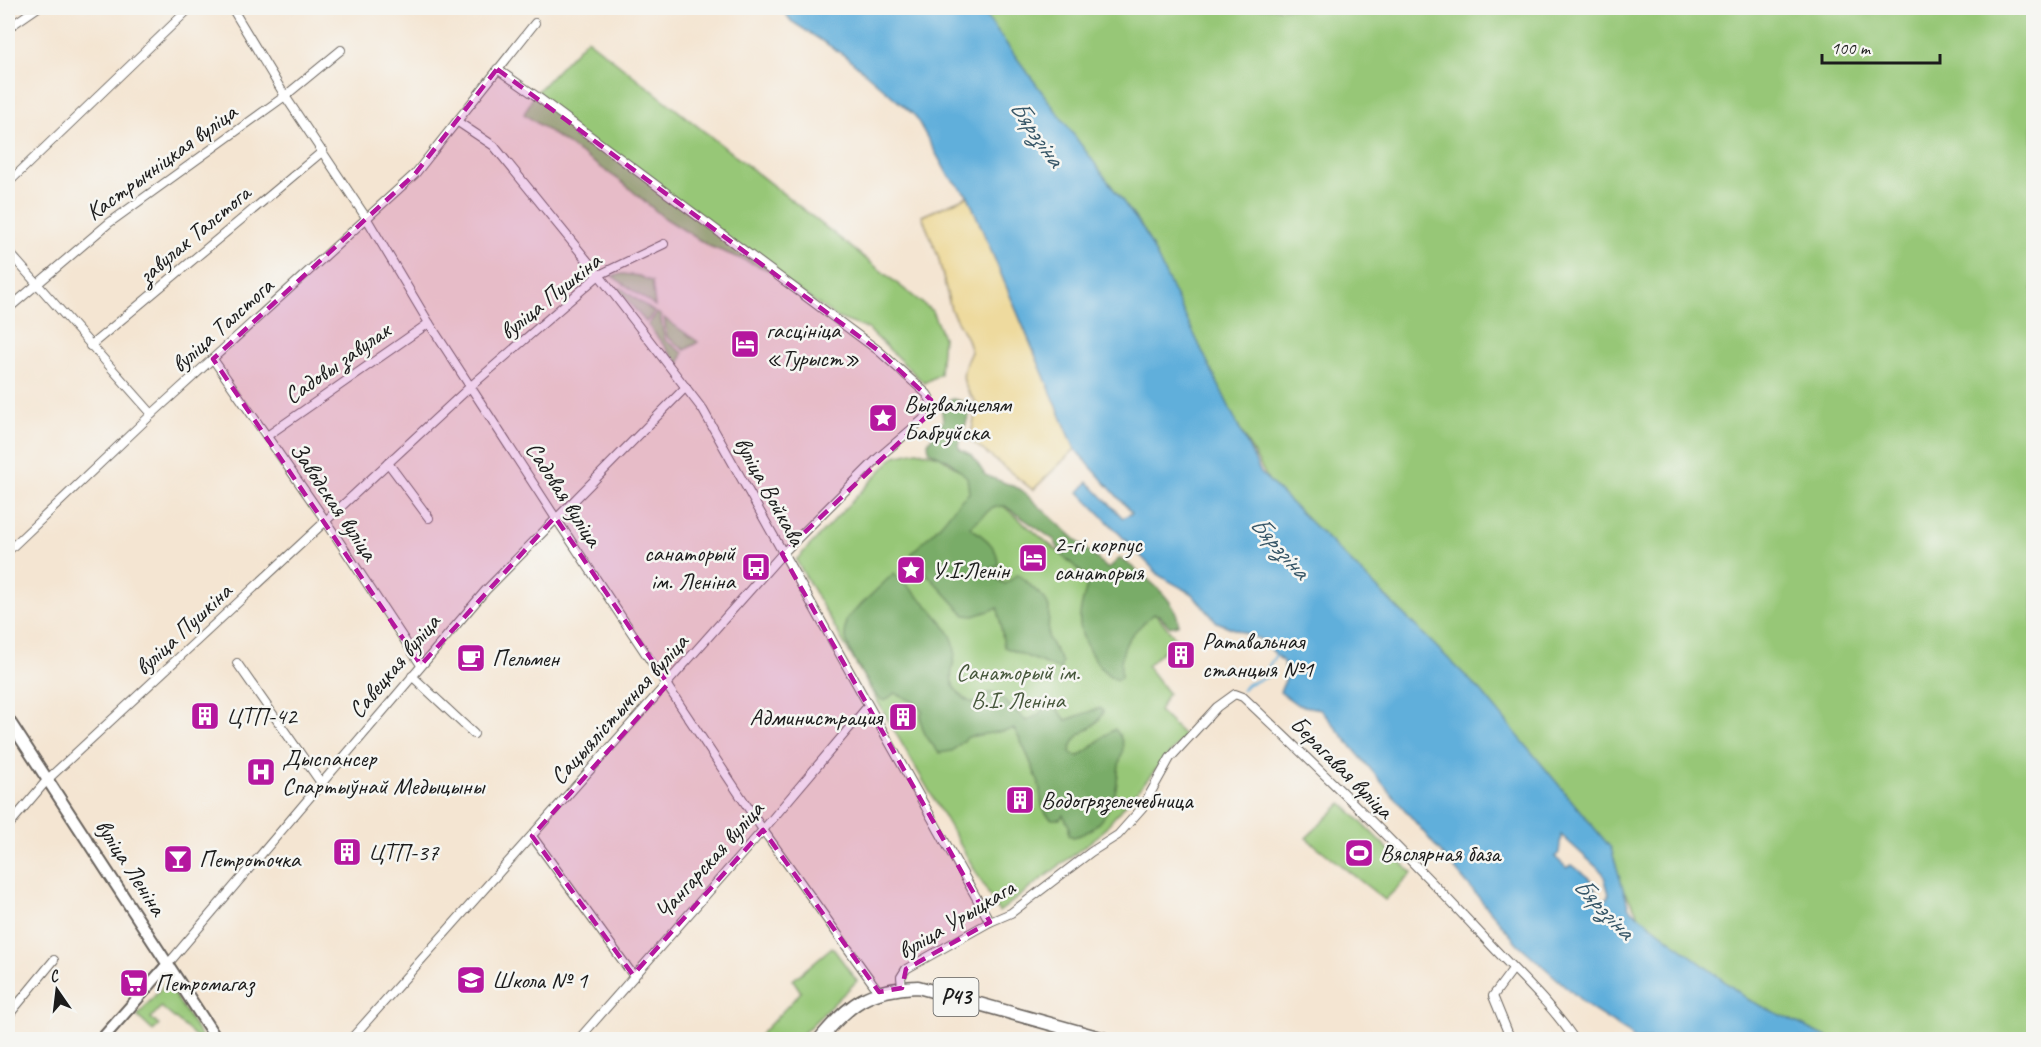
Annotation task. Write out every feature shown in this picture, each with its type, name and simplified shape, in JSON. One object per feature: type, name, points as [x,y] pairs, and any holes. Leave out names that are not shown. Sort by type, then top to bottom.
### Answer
[{"type":"main road","name":"вуліца Леніна","points":[[8,719],[217,1040]]},
{"type":"main road","name":"Савецкая вуліца","points":[[101,1040],[168,964]]},
{"type":"main road","name":"вуліца Урыцкага","points":[[819,1040],[852,1005],[879,992],[918,987],[1108,1040]]},
{"type":"street","points":[[8,28],[37,8]]},
{"type":"street","points":[[8,183],[190,8]]},
{"type":"street","name":"Садовая вуліца","points":[[232,8],[285,96],[367,219],[429,323],[555,517],[763,830],[879,992]]},
{"type":"street","name":"вуліца Талстога","points":[[8,551],[152,414],[415,174],[458,122],[496,69],[535,23]]},
{"type":"street","name":"Кастрычніцкая вуліца","points":[[8,309],[109,223],[285,96],[341,50]]},
{"type":"street","name":"Сацыялістычная вуліца","points":[[350,1040],[782,554],[878,458],[927,417],[931,400],[879,351],[539,98],[496,69]]},
{"type":"street","name":"вуліца Войкава","points":[[458,122],[494,146],[599,275],[703,410],[990,922]]},
{"type":"street","name":"завулак Талстога","points":[[90,346],[322,151]]},
{"type":"street","name":"вуліца Пушкіна","points":[[8,826],[48,779],[177,662],[325,520],[471,386],[599,275],[664,244]]},
{"type":"street","points":[[8,251],[35,285],[152,414]]},
{"type":"street","name":"Садовы завулак","points":[[267,436],[429,323]]},
{"type":"street","name":"Заводская вуліца","points":[[213,359],[325,520],[421,665]]},
{"type":"street","name":"Савецкая вуліца","points":[[168,964],[486,590],[555,517],[686,387]]},
{"type":"street","points":[[388,463],[429,518]]},
{"type":"street","points":[[237,663],[321,783]]},
{"type":"street","points":[[412,676],[474,734]]},
{"type":"street","name":"вуліца Урыцкага","points":[[902,988],[901,977],[906,969],[990,922],[1011,913],[1091,852],[1118,836],[1142,808],[1170,758],[1217,707],[1235,694],[1243,697]]},
{"type":"street","name":"Берагавая вуліца","points":[[1243,697],[1454,905],[1513,969],[1555,1010],[1575,1040]]},
{"type":"street","name":"Чангарская вуліца","points":[[578,1040],[763,830],[868,706]]},
{"type":"street","points":[[532,836],[633,975]]},
{"type":"street","points":[[8,1016],[54,960]]},
{"type":"street","points":[[1511,1040],[1493,996],[1513,969]]},
{"type":"highlighted area","points":[[497,69],[879,351],[931,400],[927,416],[782,554],[990,922],[906,969],[902,988],[879,992],[763,830],[633,975],[532,836],[668,684],[555,517],[421,665],[213,359],[415,174]]},
{"type":"green space","points":[[980,8],[2033,8],[2033,1039],[1818,1039],[1743,1003],[1640,917],[1588,832],[1271,485],[1114,200]]},
{"type":"green space","points":[[587,39],[932,311],[943,337],[940,374],[924,383],[868,329],[838,318],[769,270],[709,246],[663,217],[622,182],[524,114],[534,95]]},
{"type":"green space","points":[[623,274],[639,276],[652,282],[655,306],[612,276]]},
{"type":"green space","points":[[621,288],[654,312],[646,322],[617,289]]},
{"type":"green space","points":[[657,313],[660,315],[665,340],[683,353],[679,365],[648,325]]},
{"type":"green space","points":[[664,318],[698,342],[685,350],[667,337]]},
{"type":"green space","points":[[953,399],[970,403],[970,412],[958,445],[960,449],[972,455],[985,475],[1020,489],[1108,569],[1120,558],[1157,587],[1172,606],[1178,625],[1170,627],[1159,615],[1154,614],[1138,628],[1124,648],[1121,677],[1118,680],[1096,662],[1082,633],[1080,615],[1088,578],[1062,555],[1054,540],[1005,506],[993,507],[970,527],[985,538],[996,552],[998,565],[990,569],[993,576],[1005,584],[1018,574],[1045,599],[1049,608],[1048,638],[1062,662],[1060,670],[1004,647],[998,608],[974,616],[965,615],[912,558],[912,553],[969,493],[967,477],[949,461],[929,451],[928,443],[943,421],[941,404]]},
{"type":"green space","name":"Санаторый ім. В.І. Леніна","points":[[917,451],[939,456],[961,471],[1107,592],[1156,614],[1176,639],[1147,666],[1168,693],[1159,711],[1185,736],[1099,835],[999,912],[796,560],[895,456]]},
{"type":"green space","points":[[894,573],[947,629],[955,646],[952,683],[967,700],[979,703],[988,693],[996,693],[1026,721],[1038,715],[1047,705],[1055,706],[1066,720],[1100,708],[1103,711],[1096,723],[1076,739],[1070,753],[1078,757],[1115,729],[1122,741],[1115,794],[1106,813],[1092,828],[1073,837],[1069,835],[1069,826],[1063,815],[1060,819],[1052,819],[1047,815],[1042,806],[1038,781],[1014,729],[968,737],[952,751],[939,753],[925,734],[921,723],[922,711],[914,702],[895,693],[885,701],[878,698],[854,659],[846,638],[845,628],[847,618]]},
{"type":"green space","name":"Вяслярная база","points":[[1342,803],[1412,873],[1385,900],[1306,838]]},
{"type":"green space","points":[[832,947],[857,981],[797,1039],[756,1039],[801,992],[793,980]]},
{"type":"green space","points":[[164,985],[168,985],[203,1039],[199,1039],[161,1007],[151,1018],[159,1025],[153,1031],[137,1016]]},
{"type":"sand","points":[[968,196],[1075,449],[1033,490],[970,440],[977,404],[965,385],[963,373],[971,352],[967,339],[951,310],[938,256],[922,216]]},
{"type":"water","name":"Бярэзіна","points":[[782,8],[980,8],[1144,230],[1261,473],[1481,691],[1611,848],[1629,908],[1749,1000],[1831,1039],[1633,1039],[1629,1033],[1591,1009],[1517,943],[1320,709],[1298,705],[1280,692],[1287,676],[1284,663],[1262,640],[1217,622],[1191,593],[1160,576],[1079,492],[1088,482],[1123,518],[1132,513],[1075,449],[968,196],[948,175],[915,116],[847,57],[791,21]],"holes":[[[1561,835],[1603,873],[1609,894],[1606,899],[1600,900],[1590,879],[1572,865],[1567,868],[1555,857],[1559,853]]]},
{"type":"waterway","points":[[1242,690],[1248,684],[1267,677],[1268,667],[1276,655]]},
{"type":"place","name":"гасцініца «Турыст»","points":[[745,344]]},
{"type":"place","name":"Вызваліцелям Бабруйска","points":[[883,418]]},
{"type":"place","name":"2-гі корпус санаторыя","points":[[1033,558]]},
{"type":"place","name":"санаторый ім. Леніна","points":[[756,567]]},
{"type":"place","name":"У.І.Ленін","points":[[911,570]]},
{"type":"place","name":"Ратавальная станцыя №1","points":[[1181,655]]},
{"type":"place","name":"Пельмен","points":[[471,658]]},
{"type":"place","name":"ЦТП-42","points":[[205,716]]},
{"type":"place","name":"Администрация","points":[[903,717]]},
{"type":"place","name":"Дыспансер Спартыўнай Медыцыны","points":[[261,772]]},
{"type":"place","name":"Водогрязелечебница","points":[[1020,800]]},
{"type":"place","name":"ЦТП-37","points":[[347,852]]},
{"type":"place","name":"Вяслярная база","points":[[1359,853]]},
{"type":"place","name":"Петроточка","points":[[178,859]]},
{"type":"place","name":"Школа № 1","points":[[471,980]]},
{"type":"place","name":"Петромагаз","points":[[134,983]]}]
